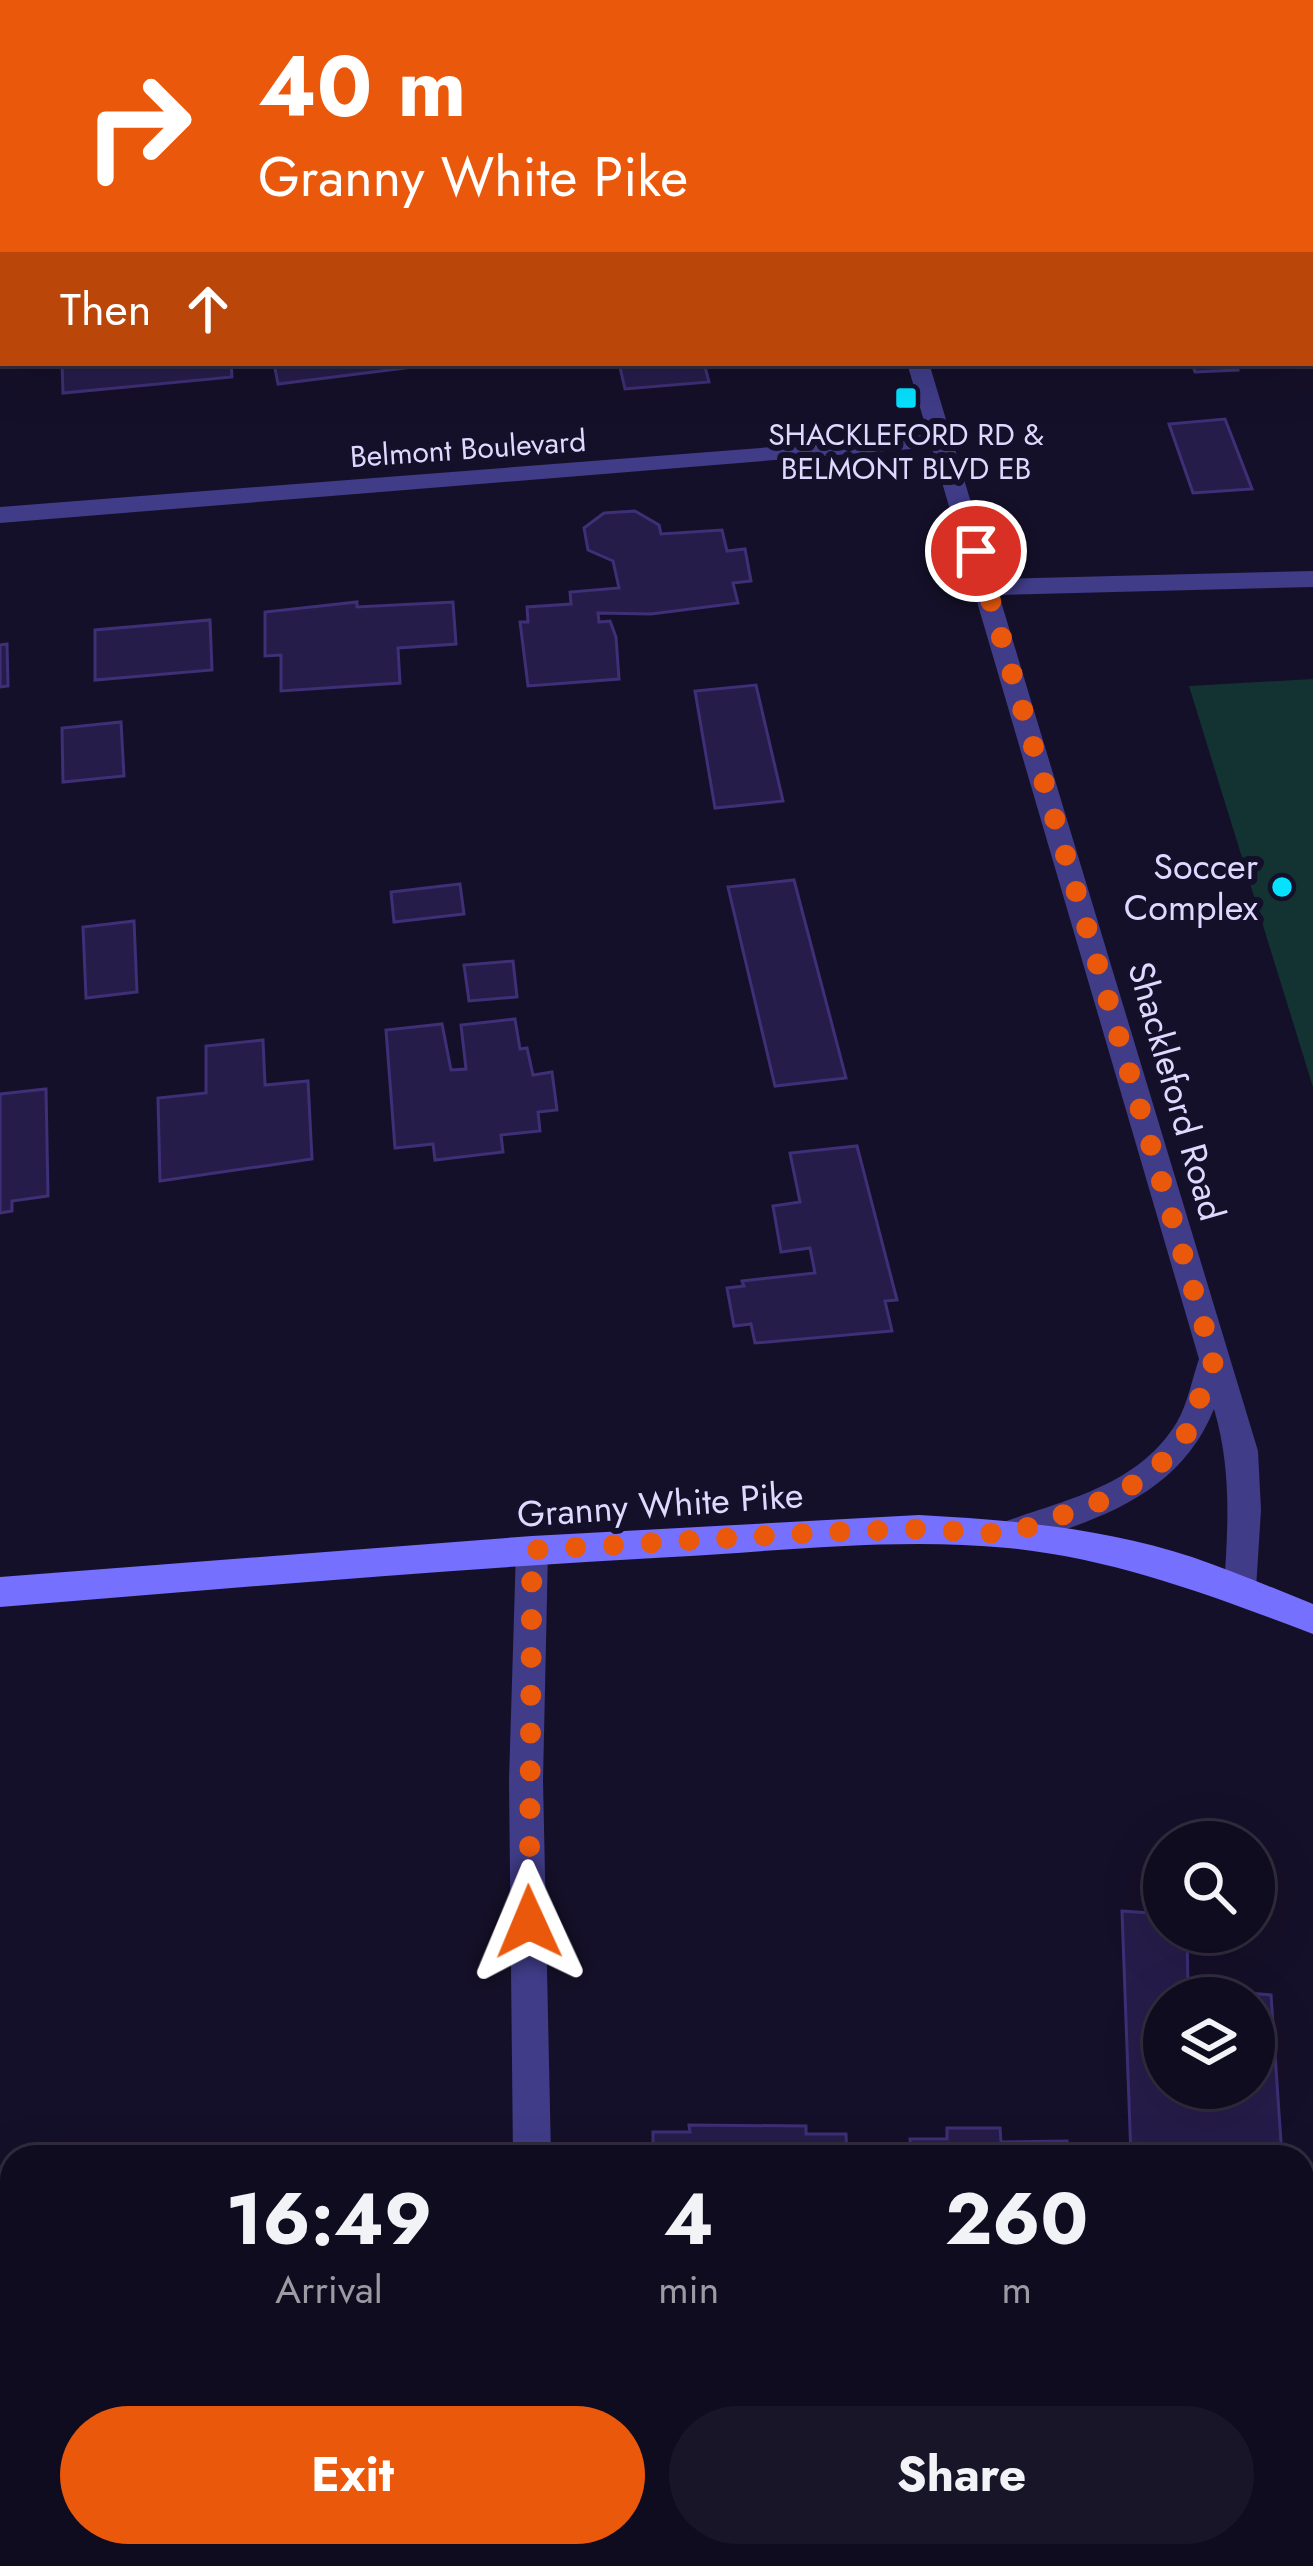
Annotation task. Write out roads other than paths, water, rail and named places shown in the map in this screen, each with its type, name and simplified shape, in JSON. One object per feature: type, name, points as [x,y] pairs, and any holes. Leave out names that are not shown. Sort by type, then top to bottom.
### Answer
[{"type":"main road","name":"Granny White Pike","points":[[0,1592],[532,1550],[919,1529],[1009,1534],[1100,1548],[1240,1589],[1313,1619]]},
{"type":"street","name":"Shackleford Road","points":[[919,366],[1242,1451],[1245,1510],[1240,1589]]},
{"type":"street","name":"Belmont Boulevard","points":[[0,515],[940,441]]},
{"type":"street","points":[[987,587],[1313,579]]},
{"type":"street","points":[[1009,1534],[1113,1497],[1153,1472],[1185,1437],[1214,1360]]},
{"type":"street","points":[[532,1550],[526,1780],[532,2145]]},
{"type":"place","name":"SHACKLEFORD RD & BELMONT BLVD EB","points":[[906,398]]},
{"type":"place","name":"Soccer Complex","points":[[1282,887]]}]
